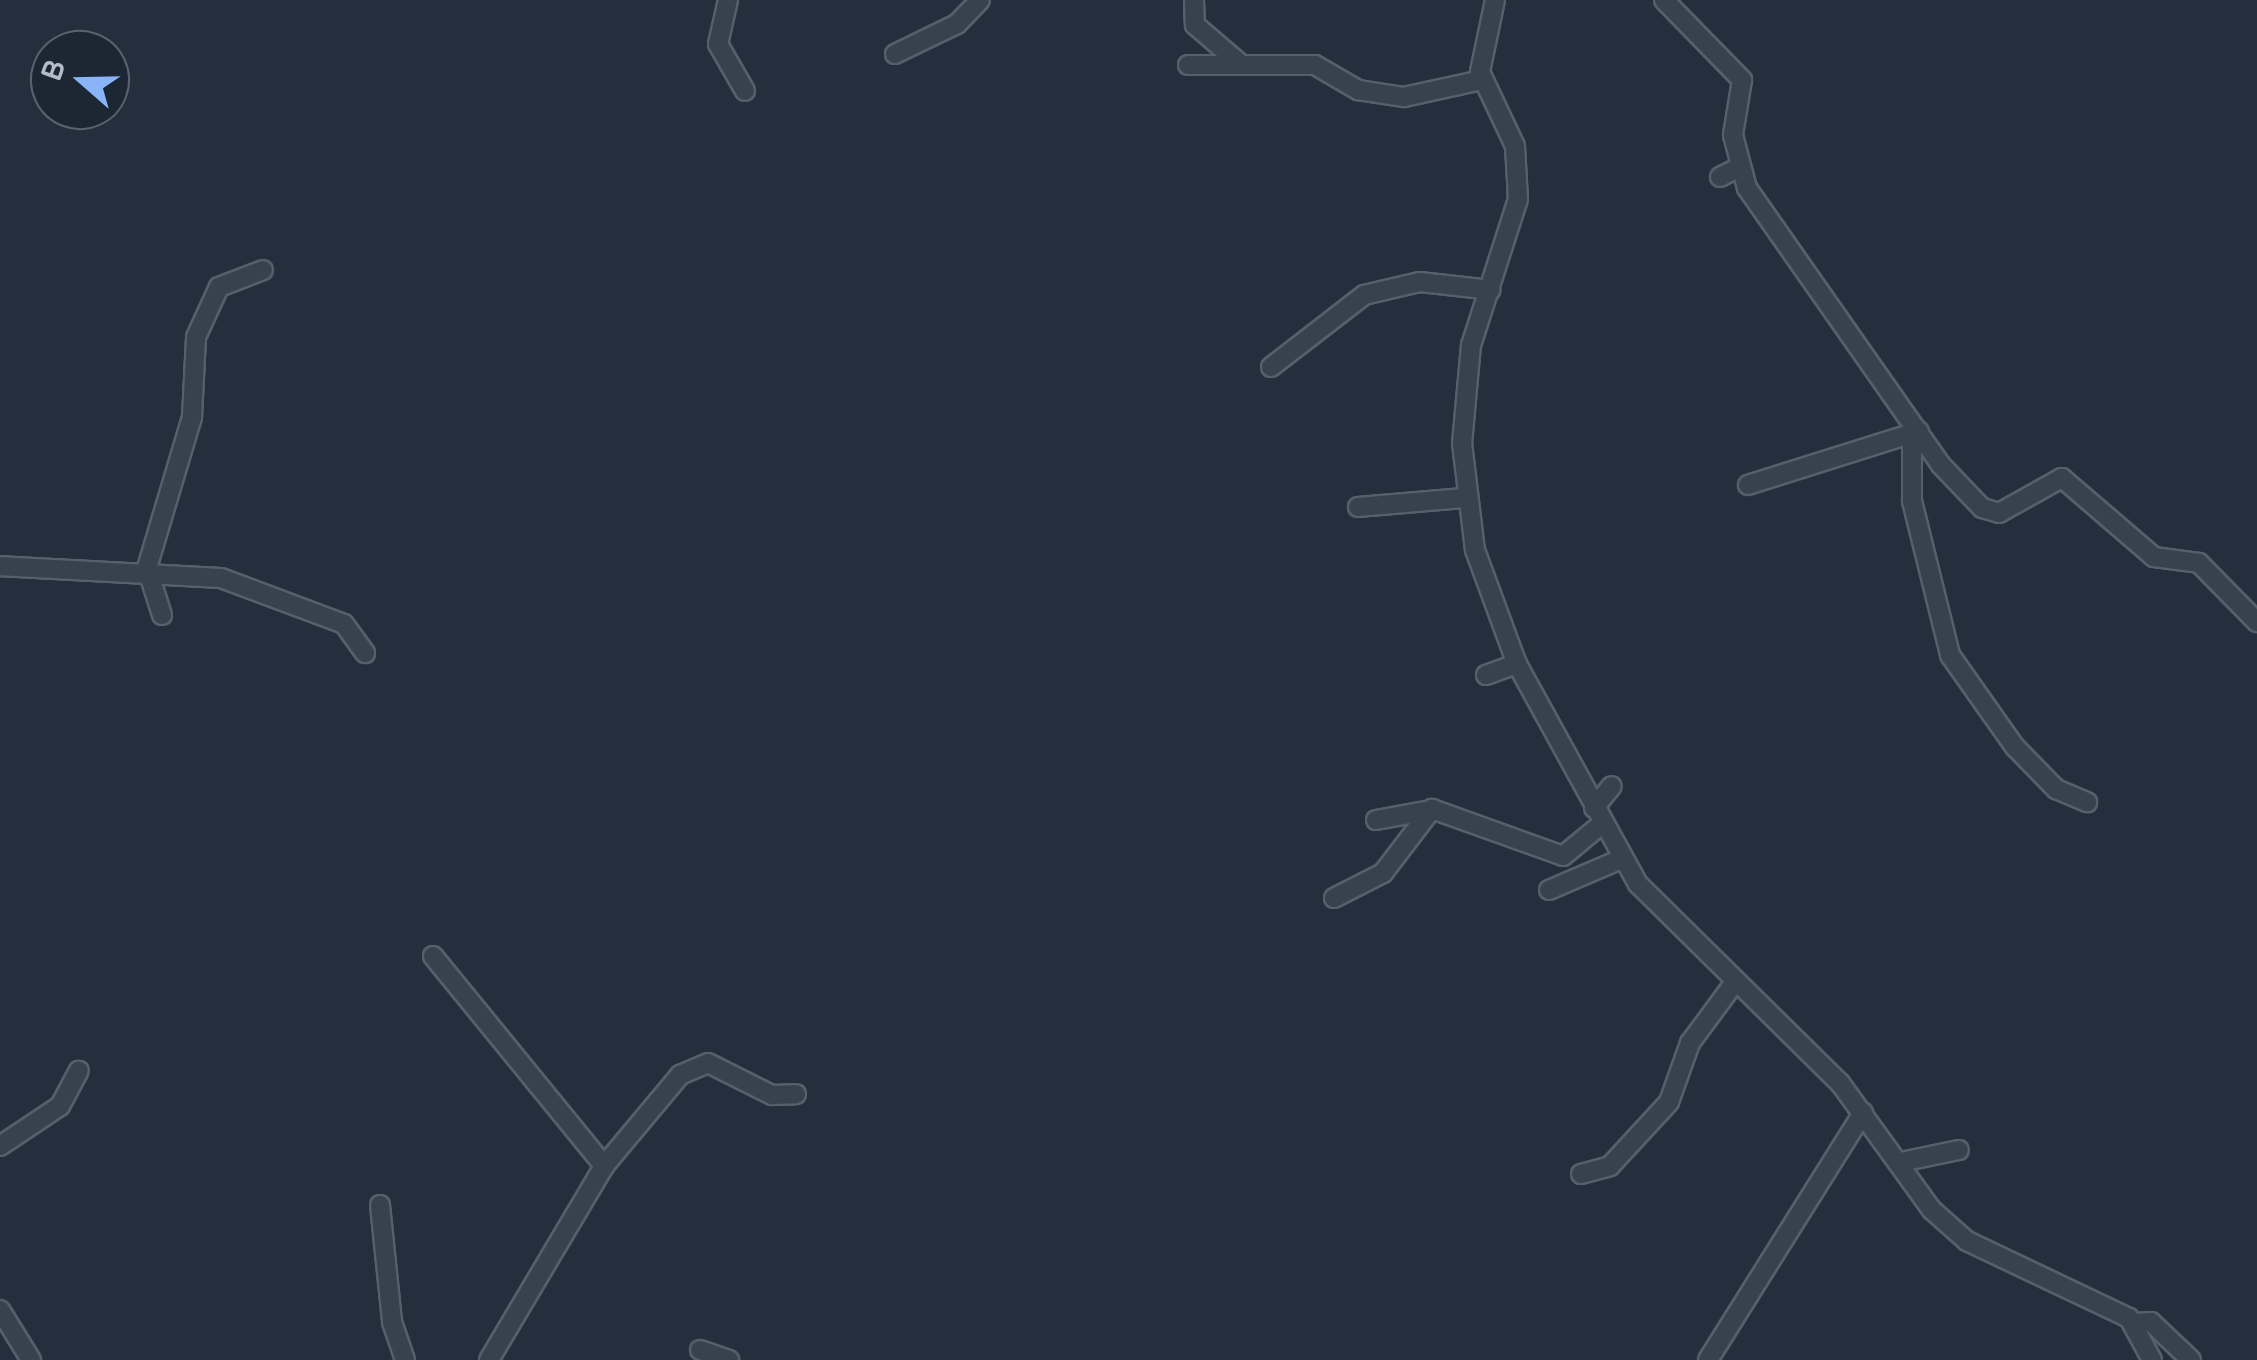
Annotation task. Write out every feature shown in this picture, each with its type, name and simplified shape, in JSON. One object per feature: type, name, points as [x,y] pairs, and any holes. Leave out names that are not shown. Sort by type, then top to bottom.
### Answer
[{"type":"street","points":[[728,0],[718,44],[744,90]]},
{"type":"street","points":[[895,54],[957,24],[980,0]]},
{"type":"street","points":[[1194,0],[1195,26],[1238,62]]},
{"type":"street","points":[[1495,0],[1482,80],[1520,172],[1491,290],[1465,372],[1464,498],[1488,598],[1517,664],[1621,858],[1863,1113],[1954,1232],[2135,1323],[2151,1322],[2191,1360]]},
{"type":"street","points":[[1664,0],[1742,80],[1732,135],[1740,167],[1916,433],[1982,508],[1999,512],[2062,478],[2154,557],[2199,563],[2257,622]]},
{"type":"street","points":[[1188,65],[1316,65],[1386,96],[1482,80]]},
{"type":"street","points":[[1720,178],[1740,167]]},
{"type":"street","points":[[162,615],[147,568],[192,417],[190,363],[205,313],[230,278],[263,270]]},
{"type":"street","points":[[1271,367],[1364,296],[1420,282],[1491,290]]},
{"type":"street","points":[[1748,485],[1916,433]]},
{"type":"street","points":[[1916,433],[1912,501],[1950,654],[2015,747],[2056,788],[2087,802]]},
{"type":"street","points":[[1358,507],[1464,498]]},
{"type":"street","points":[[0,566],[147,568],[221,578],[339,622],[365,653]]},
{"type":"street","points":[[1486,675],[1517,664]]},
{"type":"street","points":[[1376,820],[1426,811],[1563,856],[1598,815],[1612,786]]},
{"type":"street","points":[[1334,898],[1383,874],[1426,811]]},
{"type":"street","points":[[1549,890],[1621,858]]},
{"type":"street","points":[[433,956],[604,1166]]},
{"type":"street","points":[[1580,1174],[1610,1166],[1669,1102],[1690,1043],[1735,982]]},
{"type":"street","points":[[491,1360],[604,1166],[694,1066],[796,1094]]},
{"type":"street","points":[[0,1146],[60,1106],[78,1071]]},
{"type":"street","points":[[1708,1360],[1863,1113]]},
{"type":"street","points":[[1902,1162],[1959,1150]]},
{"type":"street","points":[[380,1205],[392,1322],[405,1360]]},
{"type":"street","points":[[0,1310],[6,1335],[31,1360]]},
{"type":"street","points":[[2135,1323],[2152,1360]]},
{"type":"street","points":[[700,1350],[729,1360]]}]
